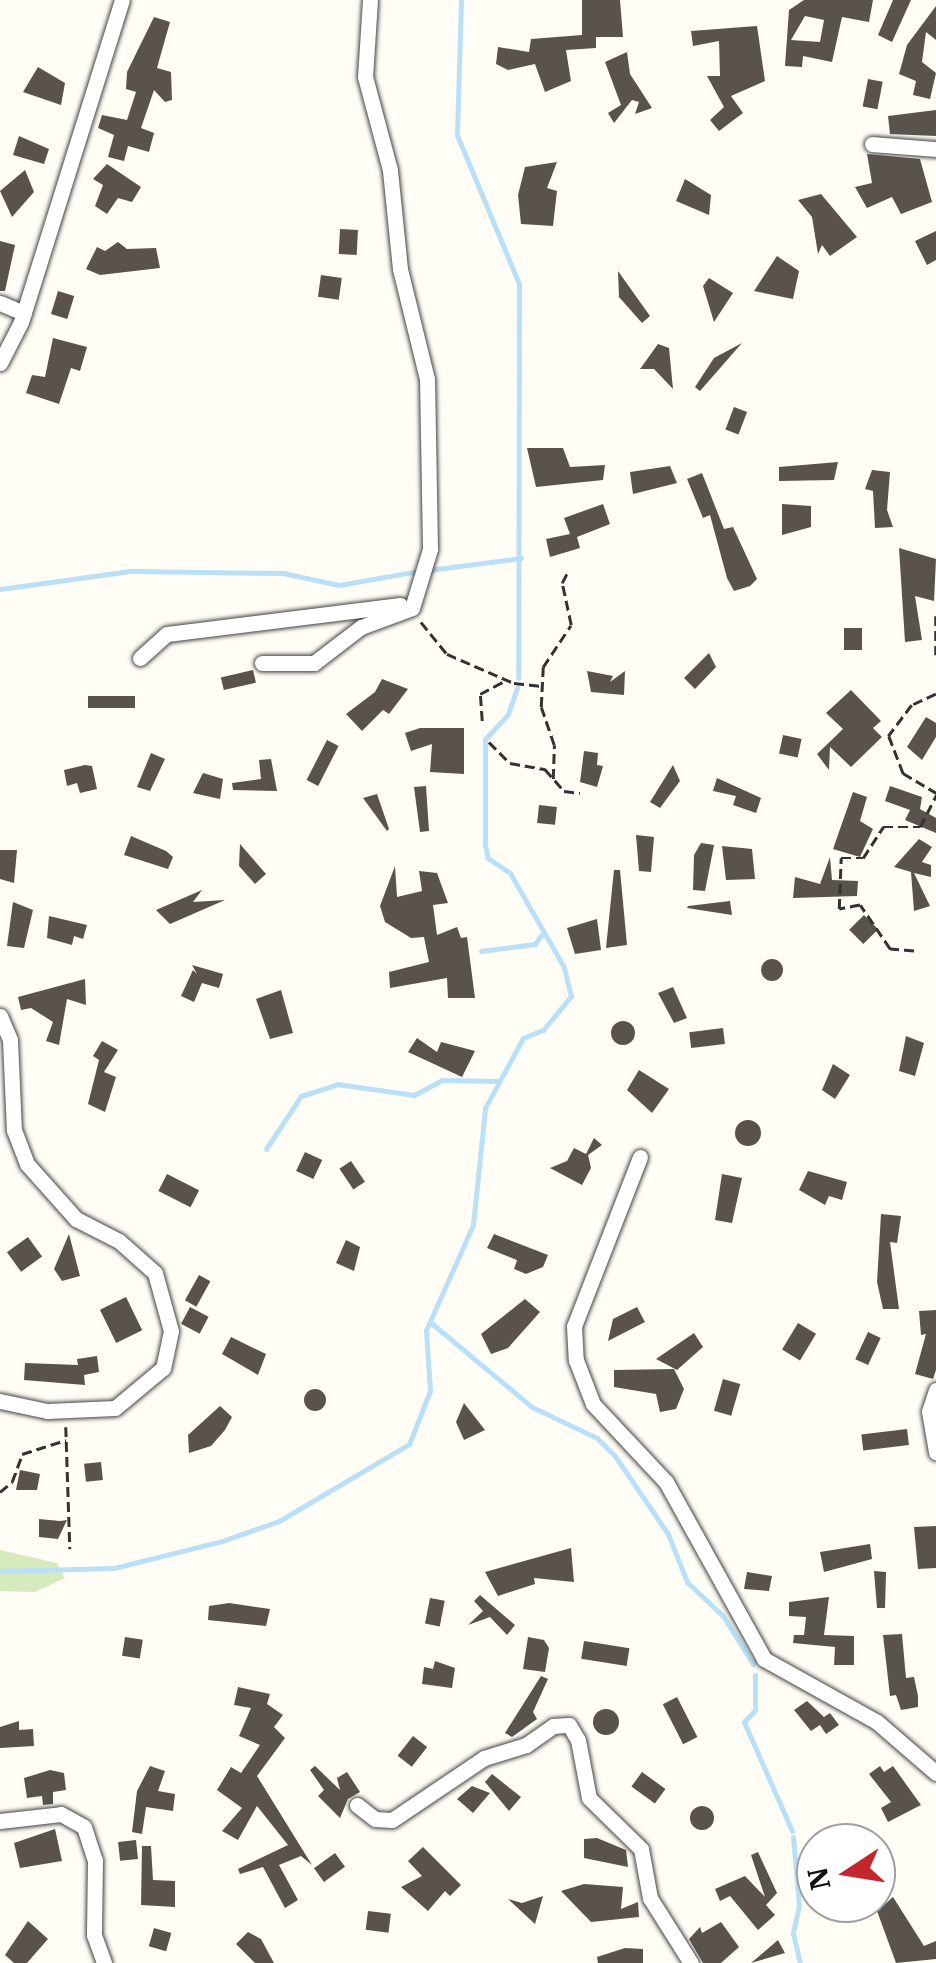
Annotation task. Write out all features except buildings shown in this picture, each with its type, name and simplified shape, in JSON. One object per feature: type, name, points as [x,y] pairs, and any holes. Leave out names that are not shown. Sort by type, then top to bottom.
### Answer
[{"type":"street","points":[[0,363],[24,313],[122,0]]},
{"type":"street","points":[[370,0],[365,77],[390,170],[400,269],[428,391],[430,549],[413,606]]},
{"type":"street","points":[[872,144],[936,149]]},
{"type":"street","points":[[0,302],[24,313]]},
{"type":"street","points":[[140,658],[167,634],[413,606]]},
{"type":"street","points":[[262,663],[314,663],[361,627],[413,606]]},
{"type":"street","points":[[0,1016],[10,1040],[14,1130],[27,1164],[76,1219],[119,1240],[155,1273],[171,1331],[164,1368],[147,1388],[115,1408],[68,1411],[0,1401]]},
{"type":"street","points":[[640,1156],[574,1326],[576,1360],[593,1404],[666,1482],[764,1658],[877,1722],[936,1773]]},
{"type":"street","points":[[936,1390],[930,1411],[936,1452]]},
{"type":"street","points":[[357,1805],[375,1818],[392,1820],[484,1758],[526,1745],[556,1724],[569,1726],[590,1798],[641,1849],[650,1898],[691,1963]]},
{"type":"street","points":[[0,1822],[61,1814],[84,1827],[94,1860],[94,1935],[104,1963]]},
{"type":"path","points":[[553,780],[554,745],[541,707],[542,687],[545,659],[571,625],[562,583],[567,573]]},
{"type":"path","points":[[413,606],[447,654],[506,679],[542,687]]},
{"type":"path","points":[[936,616],[936,656]]},
{"type":"path","points":[[482,721],[480,694],[506,679]]},
{"type":"path","points":[[914,950],[890,949],[860,905],[839,909],[840,858],[863,858],[883,828],[920,827],[936,794],[903,772],[889,736],[912,705],[936,694]]},
{"type":"path","points":[[489,742],[510,763],[545,769],[564,791],[580,793]]},
{"type":"path","points":[[68,1411],[70,1549]]},
{"type":"path","points":[[0,1492],[12,1482],[22,1454],[66,1440]]},
{"type":"green space","points":[[0,1550],[57,1563],[65,1578],[35,1592],[0,1591]]},
{"type":"waterway","points":[[461,0],[457,135],[519,284],[518,678]]},
{"type":"waterway","points":[[429,570],[521,558]]},
{"type":"waterway","points":[[0,589],[131,571],[283,573],[339,585],[418,571]]},
{"type":"waterway","points":[[0,1571],[114,1568],[222,1541],[279,1521],[409,1444],[430,1391],[426,1330],[473,1225],[485,1108],[523,1038],[543,1030],[571,996],[564,967],[510,873],[488,858],[485,845],[485,739],[508,714],[517,688]]},
{"type":"waterway","points":[[481,951],[535,944],[541,935]]},
{"type":"waterway","points":[[266,1149],[301,1096],[337,1084],[414,1095],[442,1080],[498,1081]]},
{"type":"waterway","points":[[430,1322],[532,1407],[597,1438],[615,1456],[668,1534],[687,1582],[723,1616],[753,1664]]},
{"type":"waterway","points":[[755,1675],[755,1710],[744,1722],[792,1831]]},
{"type":"waterway","points":[[793,1837],[799,1906],[793,1933],[800,1963]]}]
